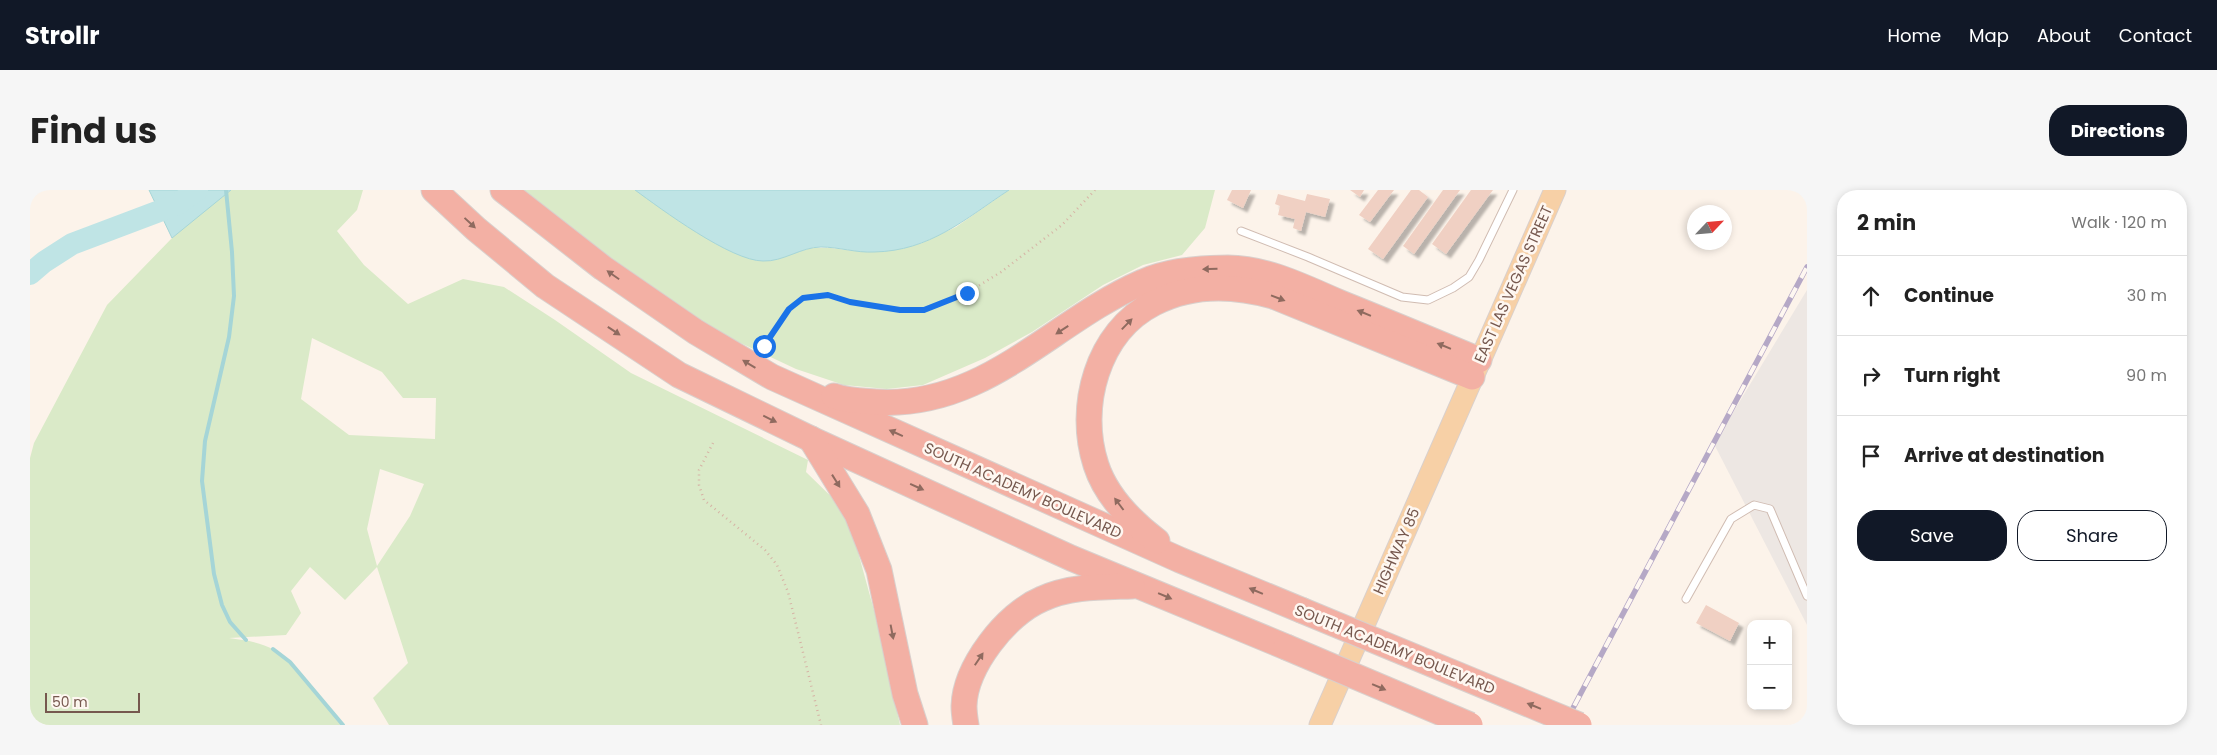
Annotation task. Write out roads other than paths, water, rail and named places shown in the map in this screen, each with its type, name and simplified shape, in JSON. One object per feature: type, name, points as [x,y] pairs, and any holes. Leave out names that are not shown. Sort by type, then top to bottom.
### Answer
[{"type":"highway","points":[[434,190],[476,229],[545,286],[679,375],[812,439],[1071,558],[1470,725]]},
{"type":"highway","name":"SOUTH ACADEMY BOULEVARD","points":[[503,190],[604,268],[696,332],[772,377],[1180,560],[1579,725]]},
{"type":"highway","points":[[772,377],[845,400],[893,403],[924,399],[953,391],[1004,368],[1113,296],[1144,281],[1169,274],[1202,269],[1230,268],[1279,278],[1475,369]]},
{"type":"highway","points":[[1180,560],[1143,531],[1111,493],[1096,466],[1089,437],[1092,387],[1101,361],[1114,338],[1134,317],[1154,303],[1204,288],[1228,287],[1250,289],[1475,369]]},
{"type":"highway","points":[[812,439],[857,514],[873,555],[888,612],[905,694],[915,725]]},
{"type":"highway","points":[[966,725],[964,704],[974,666],[993,638],[1018,614],[1041,599],[1071,590],[1140,586]]},
{"type":"main road","name":"EAST LAS VEGAS STREET","points":[[1475,369],[1555,190]]},
{"type":"main road","name":"HIGHWAY 85","points":[[1320,725],[1475,369]]},
{"type":"lane","points":[[1241,231],[1402,297],[1428,300],[1453,288],[1469,277],[1513,190]]},
{"type":"lane","points":[[1686,599],[1731,519],[1754,505],[1770,509],[1807,596]]},
{"type":"water","points":[[149,190],[231,190],[172,238]]},
{"type":"water","points":[[635,190],[1009,190],[962,222],[930,240],[913,246],[874,252],[821,247],[806,249],[770,261],[763,261],[749,259],[715,244],[678,221]]},
{"type":"waterway","points":[[30,274],[44,262],[72,244],[178,204],[197,190]]},
{"type":"waterway","points":[[226,190],[234,296],[229,337],[205,441],[202,481],[214,574],[222,605],[230,622],[246,640]]},
{"type":"waterway","points":[[273,649],[290,662],[343,725]]},
{"type":"railway","points":[[1564,725],[1807,267]]}]
